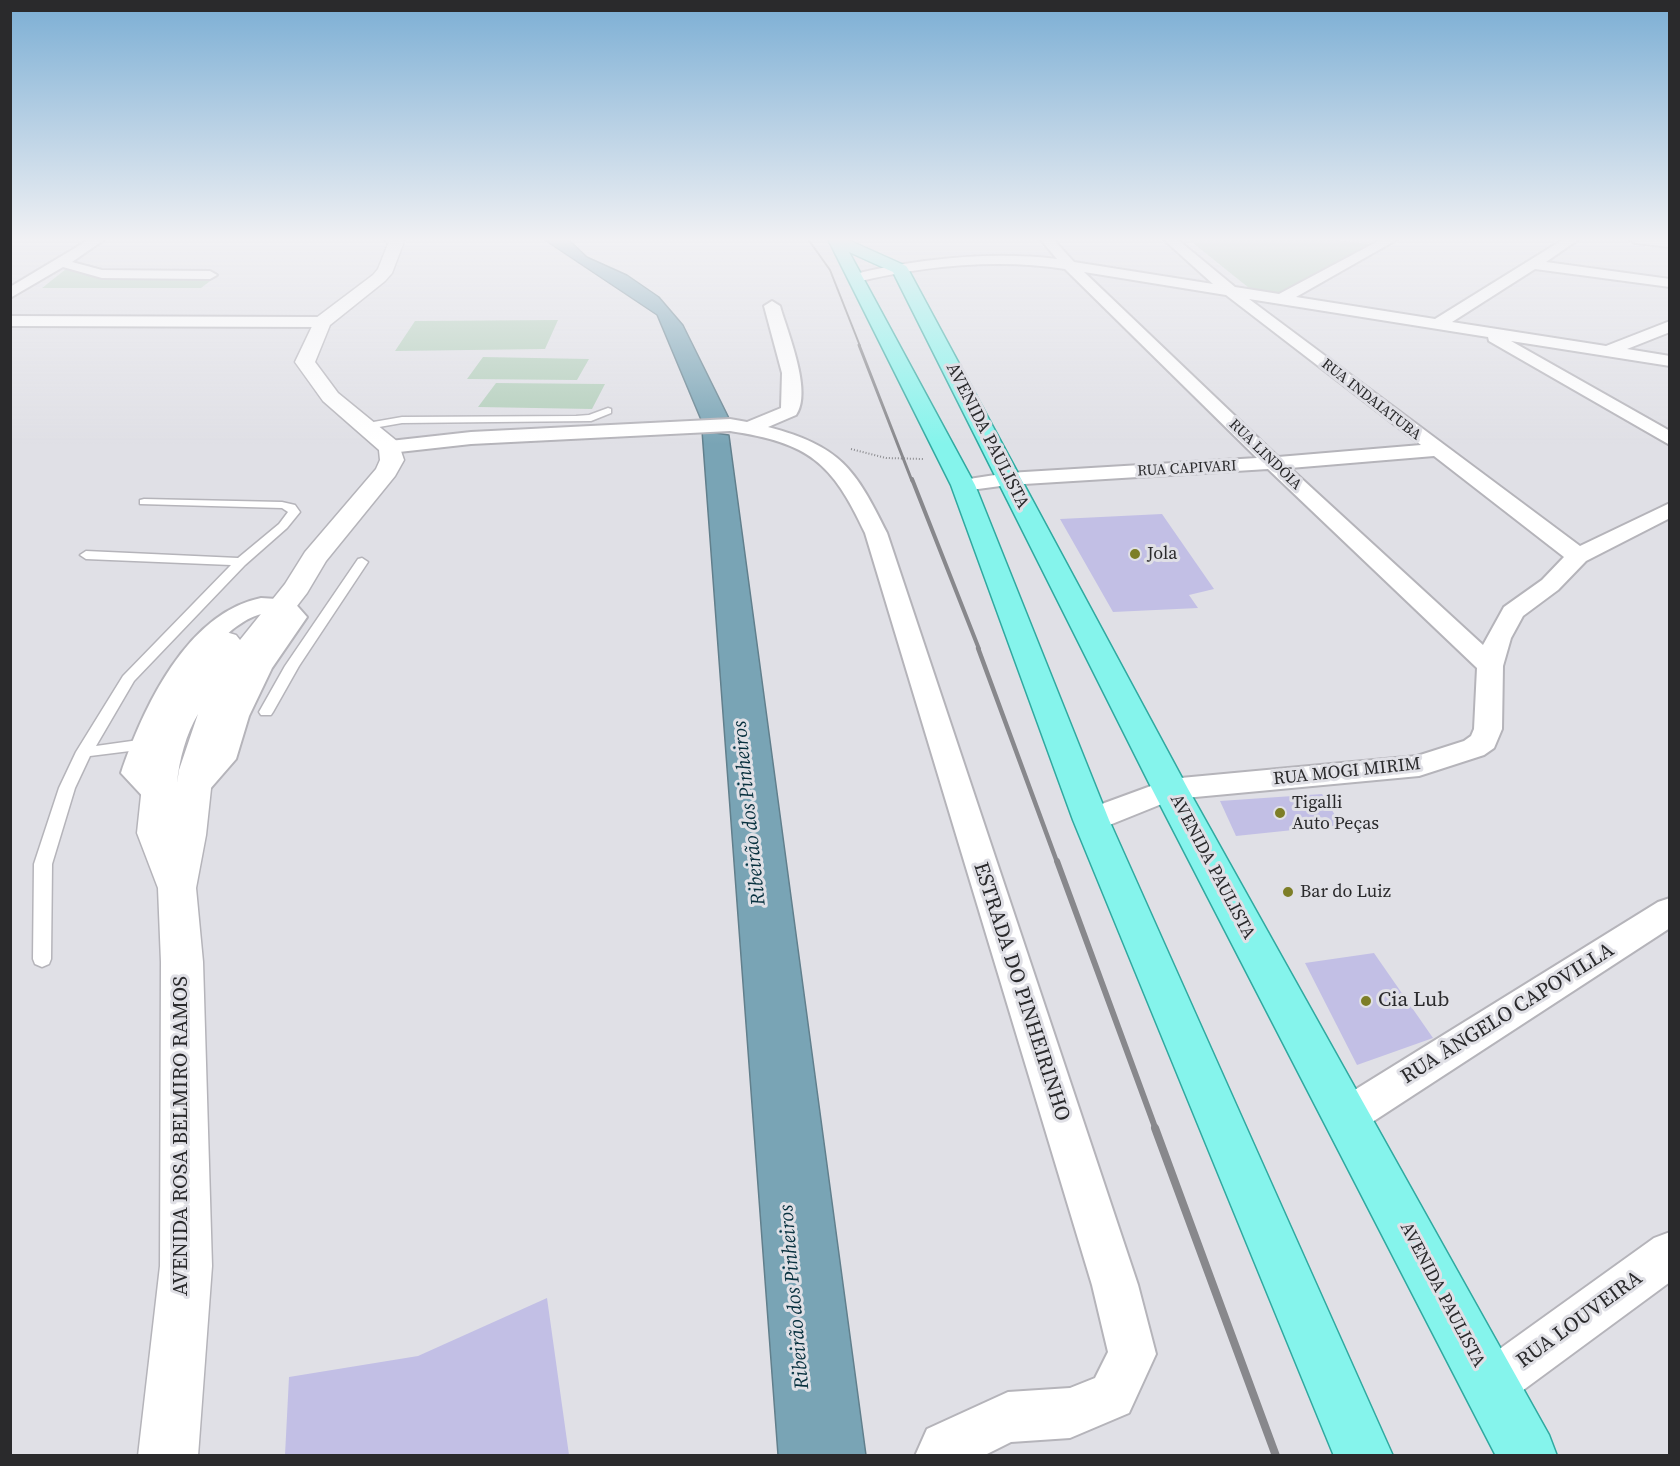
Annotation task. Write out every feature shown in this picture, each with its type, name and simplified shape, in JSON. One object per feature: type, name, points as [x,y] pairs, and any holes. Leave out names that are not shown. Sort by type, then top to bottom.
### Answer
[{"type":"main road","points":[[341,307],[322,322],[305,362],[310,374],[362,427],[390,447]]},
{"type":"main road","points":[[871,307],[955,471],[1091,820],[1365,1455]]},
{"type":"main road","name":"AVENIDA PAULISTA","points":[[920,307],[1170,789],[1528,1455]]},
{"type":"main road","name":"AVENIDA ROSA BELMIRO RAMOS","points":[[209,687],[226,641],[260,610],[297,587],[314,558],[387,471],[392,460],[390,447]]},
{"type":"main road","name":"AVENIDA ROSA BELMIRO RAMOS","points":[[177,888],[155,833],[161,767],[167,744],[209,687],[260,610]]},
{"type":"main road","points":[[194,780],[184,763],[189,732],[209,687]]},
{"type":"main road","name":"AVENIDA ROSA BELMIRO RAMOS","points":[[168,1455],[186,1266],[182,986],[177,888],[188,835],[194,780]]},
{"type":"street","points":[[772,307],[785,352],[800,436]]},
{"type":"street","name":"RUA LINDÓIA","points":[[1112,307],[1273,464],[1490,666]]},
{"type":"street","name":"RUA INDAIATUBA","points":[[1251,307],[1578,556]]},
{"type":"street","points":[[1342,307],[1670,361]]},
{"type":"street","points":[[1439,323],[1464,307]]},
{"type":"street","points":[[10,321],[322,322]]},
{"type":"street","points":[[1610,351],[1670,326]]},
{"type":"street","points":[[1481,330],[1670,439]]},
{"type":"street","name":"ESTRADA DO PINHEIRINHO","points":[[390,447],[471,438],[689,426],[740,426],[800,436],[843,477],[859,500],[876,533],[1116,1285],[1132,1354],[1112,1396],[1070,1413],[1008,1417],[945,1447],[940,1455]]},
{"type":"street","name":"RUA CAPIVARI","points":[[955,471],[1008,479],[1273,464],[1437,450]]},
{"type":"street","name":"RUA MOGI MIRIM","points":[[1091,820],[1170,789],[1419,766],[1474,748],[1484,741],[1488,729],[1490,666],[1498,638],[1513,612],[1550,585],[1578,556],[1670,509]]},
{"type":"street","points":[[260,610],[294,618],[255,677],[235,716],[221,759],[194,780],[159,795],[136,773],[146,744],[172,689],[212,634],[223,623],[260,610]]},
{"type":"street","name":"RUA ÂNGELO CAPOVILLA","points":[[1347,1117],[1670,911]]},
{"type":"street","name":"RUA LOUVEIRA","points":[[1490,1385],[1670,1254]]},
{"type":"lane","points":[[362,427],[402,420],[576,419],[591,418],[608,411]]},
{"type":"lane","points":[[42,959],[43,864],[67,788],[84,752],[128,680],[168,635],[241,562],[283,526],[294,512],[291,507],[144,502]]},
{"type":"lane","points":[[86,555],[241,562]]},
{"type":"lane","points":[[266,712],[292,666],[362,562]]},
{"type":"lane","points":[[84,752],[146,744]]},
{"type":"path","points":[[800,436],[886,458],[955,471]]},
{"type":"green space","points":[[558,320],[545,349],[395,351],[415,321]]},
{"type":"green space","points":[[483,357],[589,359],[577,380],[467,379]]},
{"type":"green space","points":[[496,383],[605,384],[592,409],[478,407]]},
{"type":"water","points":[[646,307],[668,307],[683,325],[729,418],[701,420],[657,315]]},
{"type":"water","name":"Ribeirão dos Pinheiros","points":[[702,431],[729,435],[866,1455],[778,1455]]},
{"type":"building","name":"Jola","points":[[1162,514],[1214,589],[1189,595],[1198,608],[1113,612],[1060,519]]},
{"type":"building","name":"Tigalli Auto Peças","points":[[1322,794],[1341,825],[1236,836],[1220,801]]},
{"type":"building","name":"Cia Lub","points":[[1374,953],[1433,1038],[1357,1065],[1305,963]]},
{"type":"building","points":[[547,1298],[569,1455],[285,1455],[289,1377],[418,1356]]},
{"type":"railway","points":[[845,307],[860,346]]},
{"type":"railway","points":[[859,345],[912,481]]},
{"type":"railway","points":[[912,479],[979,649]]},
{"type":"railway","points":[[978,648],[1057,862]]},
{"type":"railway","points":[[1057,861],[1156,1130]]},
{"type":"railway","points":[[1155,1128],[1276,1456]]},
{"type":"place","name":"Jola","points":[[1135,554]]},
{"type":"place","name":"Tigalli Auto Peças","points":[[1280,813]]},
{"type":"place","name":"Bar do Luiz","points":[[1288,892]]},
{"type":"place","name":"Cia Lub","points":[[1366,1001]]}]
